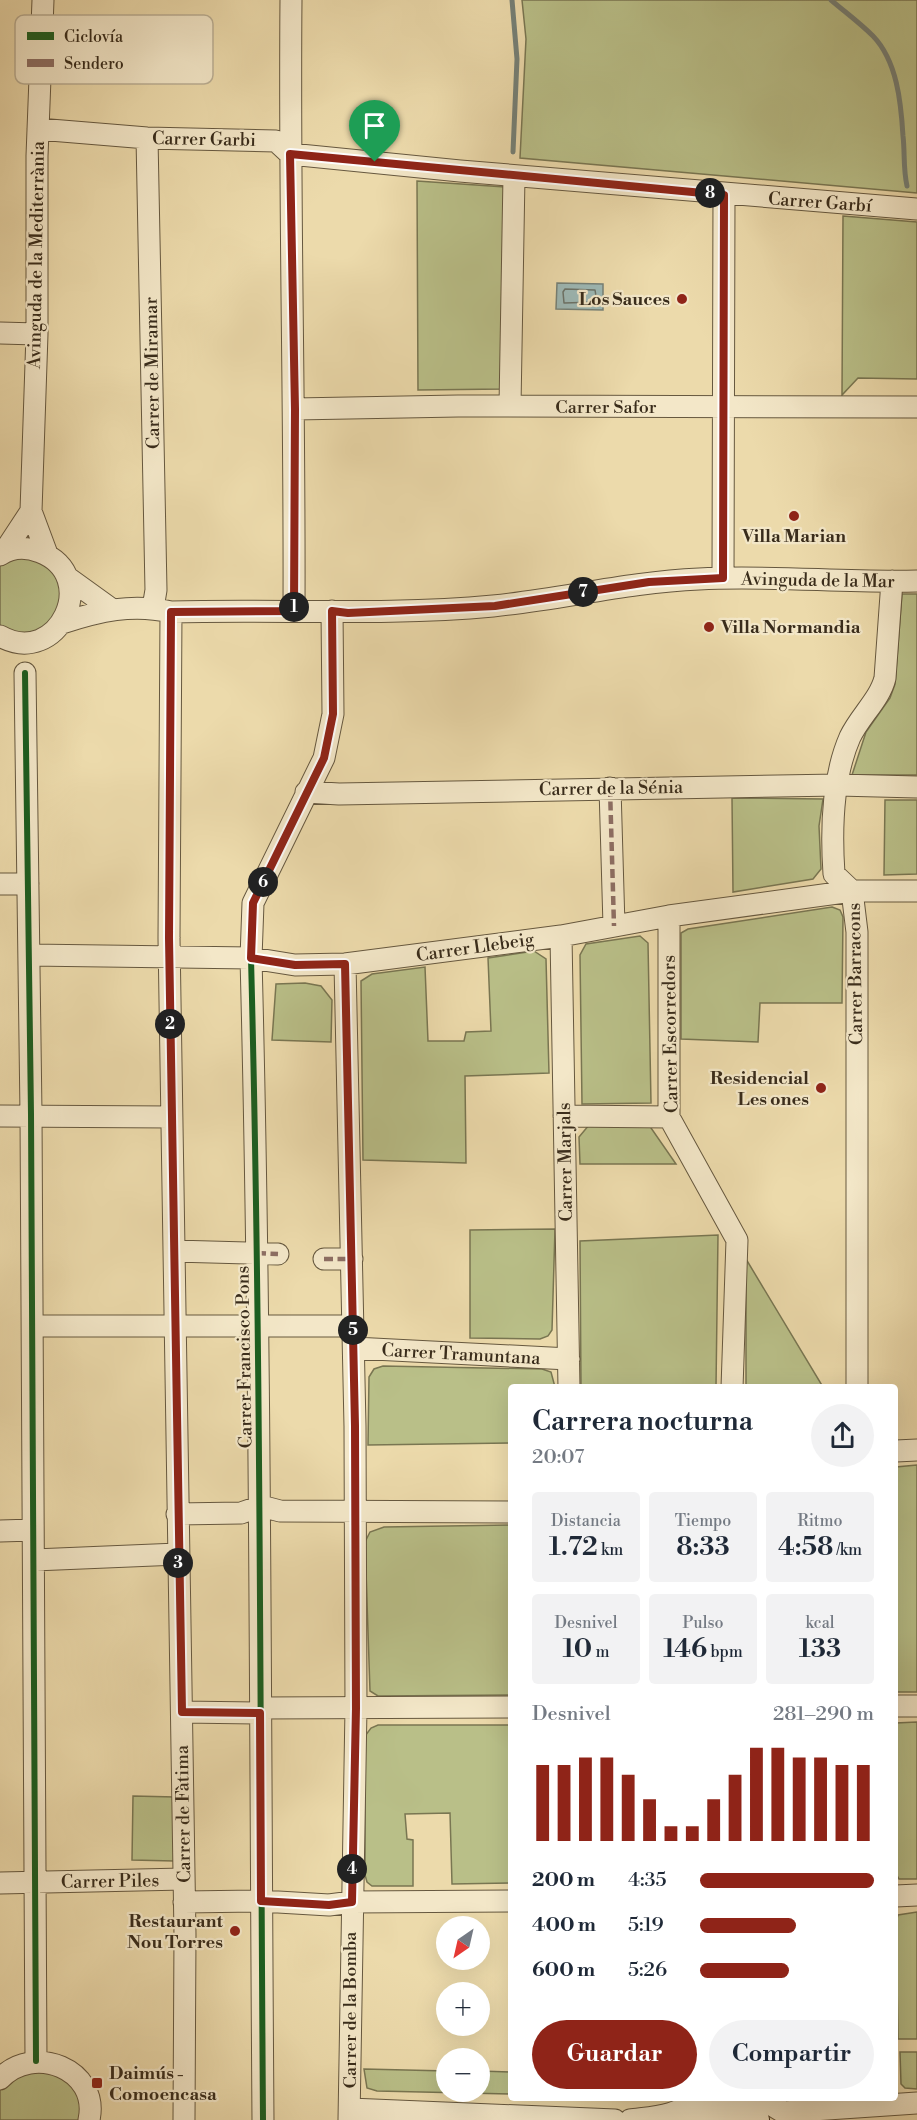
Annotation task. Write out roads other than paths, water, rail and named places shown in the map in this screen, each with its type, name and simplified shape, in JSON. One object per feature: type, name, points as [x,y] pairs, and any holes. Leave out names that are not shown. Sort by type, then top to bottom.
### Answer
[{"type":"street","name":"Avinguda de la Mediterrània","points":[[42,15],[43,0]]},
{"type":"street","points":[[291,0],[290,154],[295,409],[294,611]]},
{"type":"street","name":"Avinguda de la Mediterrània","points":[[31,511],[37,334],[40,84]]},
{"type":"street","name":"Carrer Garbi","points":[[38,129],[147,138],[276,141],[290,154],[724,195]]},
{"type":"street","name":"Carrer de Miramar","points":[[147,138],[156,590],[162,610],[169,957]]},
{"type":"street","points":[[510,406],[514,176]]},
{"type":"street","points":[[723,578],[724,195]]},
{"type":"street","name":"Carrer Garbí","points":[[724,195],[917,209]]},
{"type":"street","points":[[0,333],[37,334]]},
{"type":"street","name":"Carrer Safor","points":[[295,409],[510,406],[917,407]]},
{"type":"street","points":[[2,553],[31,511]]},
{"type":"street","points":[[31,511],[47,554]]},
{"type":"street","points":[[2,553],[18,548],[33,549],[47,554],[59,564],[67,577],[71,592],[69,608],[25,673]]},
{"type":"street","points":[[67,577],[110,608]]},
{"type":"street","name":"Avinguda de la Mar","points":[[3,637],[20,642],[35,641],[55,629],[110,608],[348,613],[495,606],[649,582],[723,578],[917,581]]},
{"type":"street","name":"Carrer Barracons","points":[[857,1384],[857,932],[852,891],[834,874],[831,826],[849,740],[860,718],[883,687],[892,582]]},
{"type":"street","name":"Carrer Francisco Pons","points":[[263,2120],[261,1506],[251,958],[253,903],[324,758],[331,734],[332,611]]},
{"type":"street","points":[[3,637],[25,673],[33,1326],[33,1883],[36,2061]]},
{"type":"street","name":"Carrer de la Sénia","points":[[306,792],[339,794],[838,785],[917,787]]},
{"type":"street","points":[[610,788],[614,926]]},
{"type":"street","points":[[0,884],[28,884]]},
{"type":"street","name":"Carrer Llebeig","points":[[30,955],[251,958],[295,965],[345,964],[561,936],[669,916],[852,891],[917,891]]},
{"type":"street","name":"Carrer Escorredors","points":[[669,916],[669,1117],[737,1240],[732,1384]]},
{"type":"street","name":"Carrer Marjals","points":[[561,936],[569,1384]]},
{"type":"street","name":"Carrer de Fàtima","points":[[169,957],[182,1712],[184,2120]]},
{"type":"street","name":"Carrer de la Bomba","points":[[345,964],[354,1348],[356,1708],[350,2114]]},
{"type":"street","points":[[0,1116],[31,1114],[171,1117]]},
{"type":"street","points":[[564,1116],[669,1117]]},
{"type":"street","points":[[174,1251],[279,1254]]},
{"type":"street","points":[[324,1259],[352,1259]]},
{"type":"street","points":[[33,1326],[176,1327],[258,1324],[353,1326]]},
{"type":"street","name":"Carrer Tramuntana","points":[[354,1348],[569,1359]]},
{"type":"street","points":[[898,1451],[917,1450]]},
{"type":"street","points":[[177,1514],[241,1513],[261,1506],[280,1511],[508,1512]]},
{"type":"street","points":[[0,1531],[33,1530]]},
{"type":"street","points":[[34,1560],[178,1554]]},
{"type":"street","points":[[898,1706],[917,1706]]},
{"type":"street","points":[[182,1712],[508,1707]]},
{"type":"street","name":"Carrer Piles","points":[[0,1883],[184,1879]]},
{"type":"street","points":[[898,1896],[917,1895]]},
{"type":"street","points":[[184,1902],[261,1901],[329,1905],[352,1902],[508,1901]]},
{"type":"street","points":[[0,2079],[21,2064],[36,2061],[53,2063],[69,2071],[81,2083],[88,2099],[89,2120]]},
{"type":"street","points":[[630,2120],[667,2115],[686,2108],[783,2112],[885,2108],[917,2103]]},
{"type":"street","points":[[350,2114],[563,2107],[615,2120]]},
{"type":"water","points":[[557,283],[603,284],[603,310],[556,309]]},
{"type":"waterway","points":[[512,0],[517,59],[513,152]]},
{"type":"waterway","points":[[831,0],[873,36],[888,57],[899,96],[907,186]]},
{"type":"place","name":"Los Sauces","points":[[682,299]]},
{"type":"place","name":"Villa Marian","points":[[794,516]]},
{"type":"place","name":"Villa Normandia","points":[[709,627]]},
{"type":"place","name":"Residencial Les ones","points":[[821,1088]]},
{"type":"place","name":"Restaurant Nou Torres","points":[[235,1931]]},
{"type":"place","name":"Daimús - Comoencasa","points":[[97,2083]]}]
